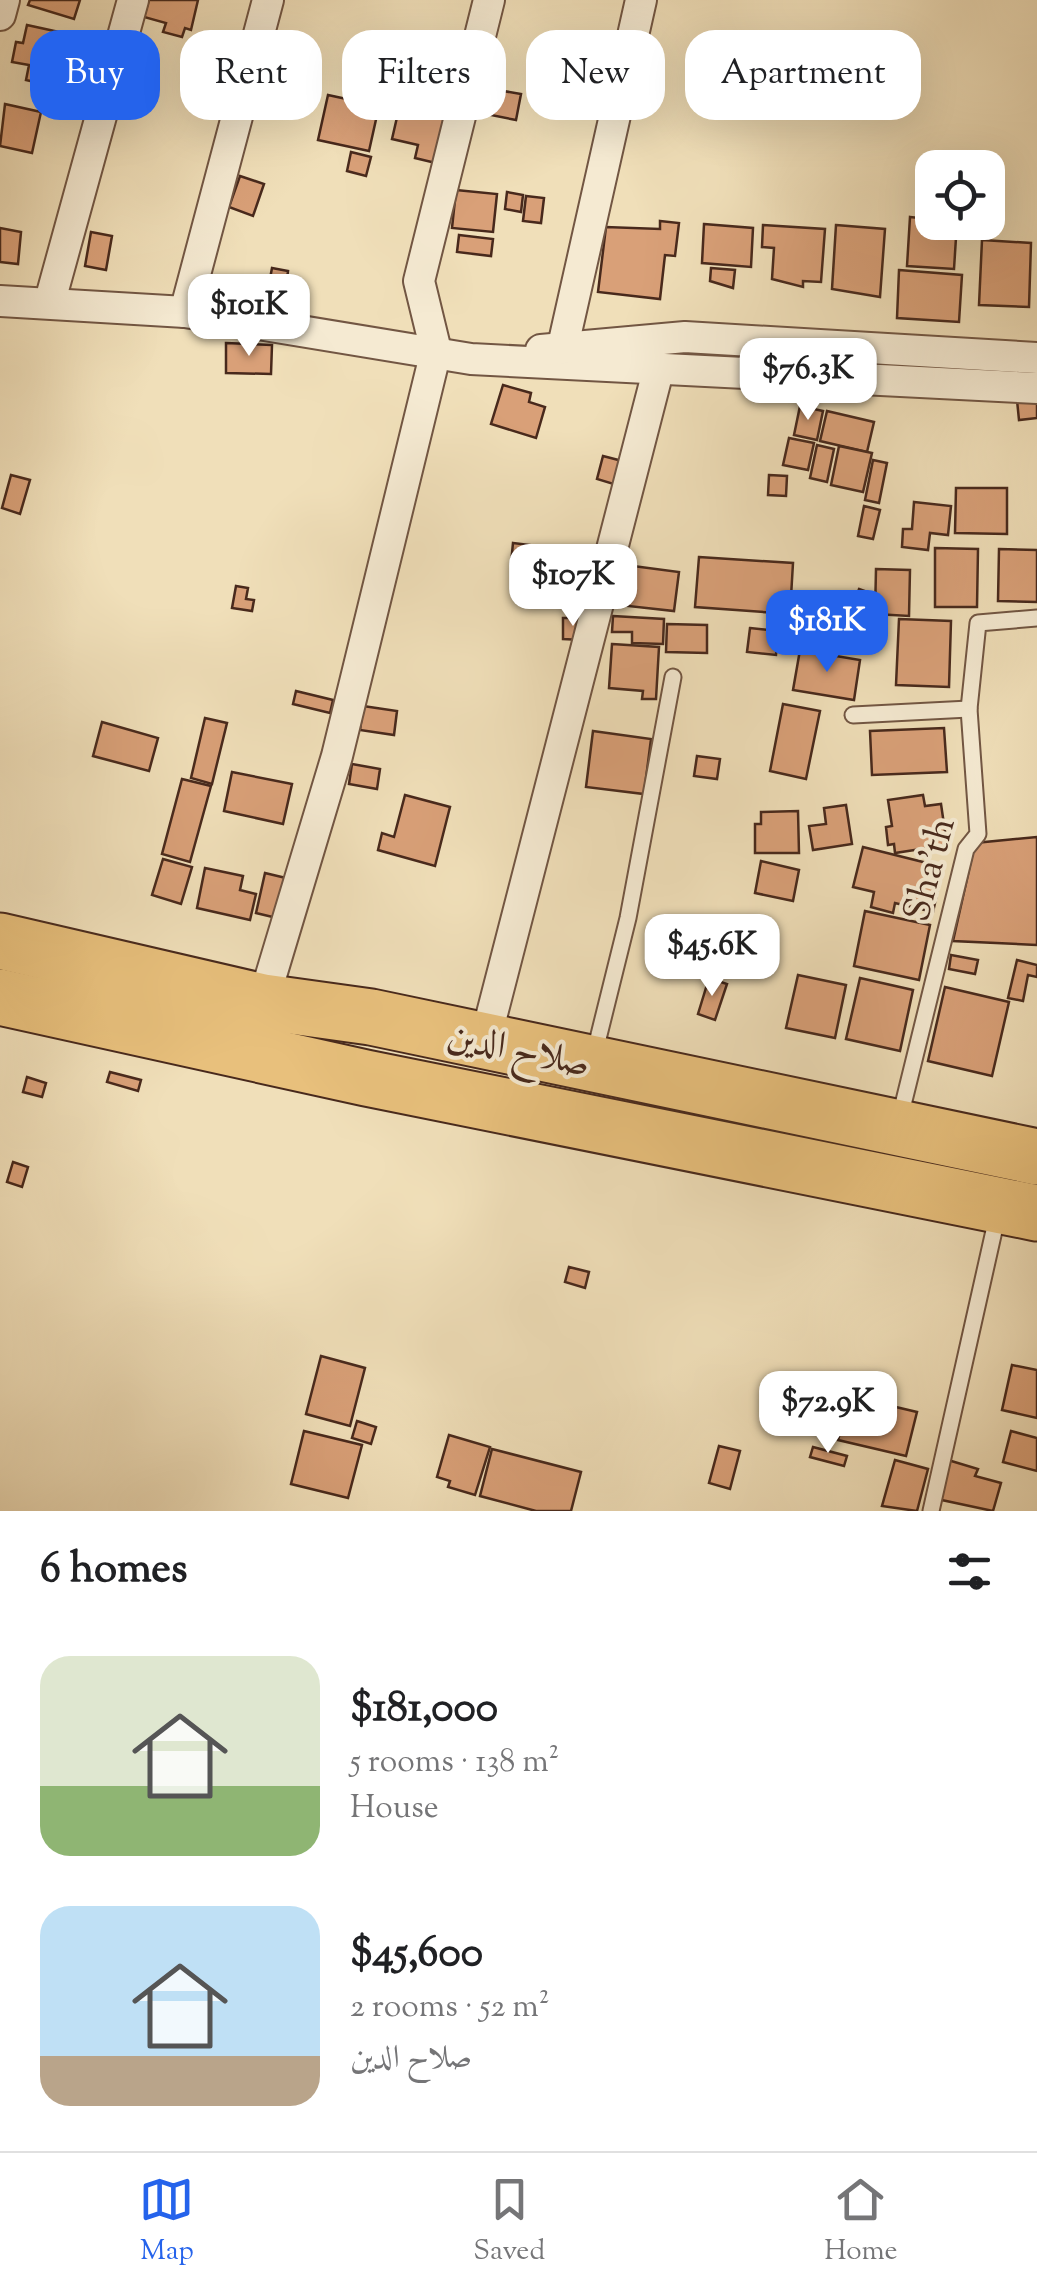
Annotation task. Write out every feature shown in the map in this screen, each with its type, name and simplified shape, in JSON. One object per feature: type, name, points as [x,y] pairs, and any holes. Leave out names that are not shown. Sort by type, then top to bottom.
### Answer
[{"type":"highway","name":"صلاح الدين","points":[[0,941],[263,1002],[370,1017],[1037,1157]]},
{"type":"highway","name":"صلاح الدين","points":[[0,997],[1018,1209]]},
{"type":"highway","points":[[347,1072],[360,1069],[370,1058],[370,1017]]},
{"type":"street","points":[[0,15],[4,0]]},
{"type":"street","points":[[50,301],[133,0]]},
{"type":"street","points":[[186,312],[268,0]]},
{"type":"street","points":[[263,1002],[338,756],[436,351],[419,281],[490,0]]},
{"type":"street","points":[[564,346],[641,0]]},
{"type":"street","points":[[0,301],[186,312],[436,351],[471,360],[1037,388]]},
{"type":"street","points":[[471,360],[564,346],[684,337],[1037,358]]},
{"type":"street","points":[[486,1041],[658,371]]},
{"type":"lane","name":"Sha'th","points":[[898,1127],[966,849],[978,834],[969,710],[978,624],[1037,618]]},
{"type":"lane","points":[[592,1064],[628,918],[673,677]]},
{"type":"lane","points":[[853,715],[969,710]]},
{"type":"lane","points":[[930,1511],[1018,1209]]},
{"type":"building","points":[[30,0],[80,0],[74,19],[28,5]]},
{"type":"building","points":[[149,0],[198,0],[191,30],[180,30],[180,36],[163,32],[166,23],[144,17]]},
{"type":"building","points":[[27,25],[50,30],[30,30],[30,81],[26,80],[29,65],[12,62],[16,42],[23,43]]},
{"type":"building","points":[[506,91],[521,94],[516,120],[506,118]]},
{"type":"building","points":[[328,95],[342,98],[342,120],[376,120],[369,151],[318,140]]},
{"type":"building","points":[[5,104],[30,110],[30,120],[39,120],[32,153],[0,146]]},
{"type":"building","points":[[396,120],[453,120],[444,165],[415,158],[418,145],[392,139]]},
{"type":"building","points":[[351,152],[371,157],[366,176],[347,171]]},
{"type":"building","points":[[240,176],[264,184],[253,216],[229,207]]},
{"type":"building","points":[[456,190],[497,194],[493,232],[452,228]]},
{"type":"building","points":[[507,192],[523,195],[521,212],[505,209]]},
{"type":"building","points":[[526,196],[544,198],[541,223],[523,221]]},
{"type":"building","points":[[910,217],[915,218],[915,240],[956,240],[954,269],[907,266]]},
{"type":"building","points":[[660,221],[679,223],[675,256],[665,255],[660,299],[598,292],[606,227],[660,229]]},
{"type":"building","points":[[704,224],[753,228],[751,267],[702,263]]},
{"type":"building","points":[[763,225],[825,229],[821,282],[803,281],[803,287],[772,279],[774,248],[762,247]]},
{"type":"building","points":[[836,225],[885,229],[880,297],[832,289]]},
{"type":"building","points":[[0,228],[21,232],[18,264],[0,262]]},
{"type":"building","points":[[91,232],[112,236],[106,270],[85,266]]},
{"type":"building","points":[[459,235],[493,239],[491,256],[457,252]]},
{"type":"building","points":[[982,240],[1031,243],[1029,307],[979,305]]},
{"type":"building","points":[[272,268],[288,271],[286,287],[269,284]]},
{"type":"building","points":[[711,268],[735,270],[733,288],[710,281]]},
{"type":"building","points":[[899,270],[962,275],[959,322],[897,318]]},
{"type":"building","points":[[226,343],[272,345],[271,374],[226,373]]},
{"type":"building","points":[[503,385],[531,393],[529,402],[545,407],[536,438],[491,424]]},
{"type":"building","points":[[1037,398],[1037,418],[1019,420],[1017,400]]},
{"type":"building","points":[[800,406],[823,411],[817,440],[794,435]]},
{"type":"building","points":[[827,411],[874,422],[867,452],[820,441]]},
{"type":"building","points":[[789,438],[814,443],[808,470],[783,465]]},
{"type":"building","points":[[817,445],[834,449],[827,482],[810,478]]},
{"type":"building","points":[[839,446],[872,453],[863,492],[831,485]]},
{"type":"building","points":[[603,456],[626,462],[620,486],[597,479]]},
{"type":"building","points":[[873,460],[887,463],[879,503],[865,500]]},
{"type":"building","points":[[11,475],[30,480],[20,514],[2,508]]},
{"type":"building","points":[[769,475],[787,476],[786,496],[768,495]]},
{"type":"building","points":[[956,488],[1007,488],[1007,534],[955,533]]},
{"type":"building","points":[[914,502],[951,506],[948,535],[930,533],[928,550],[902,547],[903,529],[912,529]]},
{"type":"building","points":[[864,506],[880,510],[873,539],[858,536]]},
{"type":"building","points":[[513,543],[530,545],[527,566],[511,564]]},
{"type":"building","points":[[935,548],[978,549],[977,607],[935,607]]},
{"type":"building","points":[[999,549],[1037,550],[1037,602],[998,601]]},
{"type":"building","points":[[531,557],[560,559],[559,586],[530,585]]},
{"type":"building","points":[[699,557],[793,563],[790,614],[695,607]]},
{"type":"building","points":[[633,566],[679,572],[674,611],[628,606]]},
{"type":"building","points":[[876,569],[910,570],[909,616],[875,614]]},
{"type":"building","points":[[236,586],[248,588],[246,599],[254,600],[252,611],[232,608]]},
{"type":"building","points":[[859,589],[873,594],[865,617],[851,613]]},
{"type":"building","points":[[791,615],[826,618],[825,642],[790,639]]},
{"type":"building","points":[[613,616],[664,619],[663,644],[632,643],[632,632],[612,632]]},
{"type":"building","points":[[563,618],[583,618],[582,640],[563,639]]},
{"type":"building","points":[[899,619],[951,621],[949,687],[896,685]]},
{"type":"building","points":[[667,624],[707,625],[707,653],[666,652]]},
{"type":"building","points":[[750,628],[778,631],[776,655],[747,652]]},
{"type":"building","points":[[612,644],[659,647],[656,699],[642,699],[643,691],[609,688]]},
{"type":"building","points":[[800,650],[860,660],[854,700],[793,690]]},
{"type":"building","points":[[296,691],[333,700],[330,713],[293,704]]},
{"type":"building","points":[[783,704],[820,711],[806,779],[770,771]]},
{"type":"building","points":[[363,706],[397,711],[394,735],[360,730]]},
{"type":"building","points":[[205,718],[227,723],[212,784],[191,778]]},
{"type":"building","points":[[102,722],[158,738],[149,771],[93,756]]},
{"type":"building","points":[[944,728],[947,772],[872,775],[870,731]]},
{"type":"building","points":[[593,731],[651,739],[644,794],[586,787]]},
{"type":"building","points":[[697,756],[720,759],[717,779],[694,776]]},
{"type":"building","points":[[352,764],[380,769],[377,789],[349,784]]},
{"type":"building","points":[[232,772],[292,784],[283,824],[224,811]]},
{"type":"building","points":[[182,779],[211,786],[190,862],[162,854]]},
{"type":"building","points":[[405,795],[450,807],[435,866],[378,850],[382,833],[394,837]]},
{"type":"building","points":[[923,795],[925,806],[941,804],[947,845],[895,853],[894,844],[888,845],[886,827],[892,826],[888,800]]},
{"type":"building","points":[[846,805],[852,844],[813,850],[809,826],[826,824],[824,808]]},
{"type":"building","points":[[798,811],[799,853],[755,853],[755,824],[761,824],[761,812]]},
{"type":"building","points":[[1037,837],[1037,945],[953,941],[975,843]]},
{"type":"building","points":[[863,847],[943,867],[933,912],[895,903],[893,913],[871,907],[874,892],[853,887]]},
{"type":"building","points":[[163,859],[192,867],[181,904],[152,895]]},
{"type":"building","points":[[761,861],[799,870],[793,901],[755,893]]},
{"type":"building","points":[[205,868],[243,876],[240,890],[256,894],[250,920],[197,908]]},
{"type":"building","points":[[265,873],[290,879],[281,919],[256,913]]},
{"type":"building","points":[[865,911],[930,925],[919,980],[854,966]]},
{"type":"building","points":[[951,955],[978,960],[975,974],[949,969]]},
{"type":"building","points":[[1017,960],[1037,965],[1037,977],[1028,975],[1023,1001],[1008,998]]},
{"type":"building","points":[[798,975],[846,985],[835,1038],[786,1028]]},
{"type":"building","points":[[709,978],[727,984],[715,1020],[698,1014]]},
{"type":"building","points":[[860,978],[913,990],[900,1051],[846,1039]]},
{"type":"building","points":[[945,987],[1009,1002],[992,1076],[928,1061]]},
{"type":"building","points":[[110,1072],[141,1080],[138,1091],[107,1082]]},
{"type":"building","points":[[27,1077],[46,1083],[42,1097],[23,1092]]},
{"type":"building","points":[[13,1162],[28,1167],[22,1187],[7,1182]]},
{"type":"building","points":[[569,1267],[589,1272],[585,1288],[565,1282]]},
{"type":"building","points":[[321,1356],[365,1368],[350,1426],[306,1414]]},
{"type":"building","points":[[1012,1365],[1037,1370],[1037,1418],[1002,1410]]},
{"type":"building","points":[[849,1396],[917,1412],[906,1456],[838,1440]]},
{"type":"building","points":[[357,1421],[376,1427],[371,1444],[352,1438]]},
{"type":"building","points":[[304,1431],[362,1445],[348,1498],[291,1484]]},
{"type":"building","points":[[1011,1431],[1037,1438],[1037,1471],[1003,1462]]},
{"type":"building","points":[[449,1435],[490,1447],[475,1495],[448,1487],[450,1481],[437,1477]]},
{"type":"building","points":[[719,1446],[740,1451],[730,1489],[709,1483]]},
{"type":"building","points":[[813,1447],[847,1456],[844,1466],[810,1457]]},
{"type":"building","points":[[492,1449],[581,1472],[571,1511],[536,1511],[480,1496]]},
{"type":"building","points":[[895,1460],[928,1469],[917,1511],[882,1506]]},
{"type":"building","points":[[948,1460],[978,1469],[975,1476],[1001,1483],[993,1511],[937,1499]]}]
